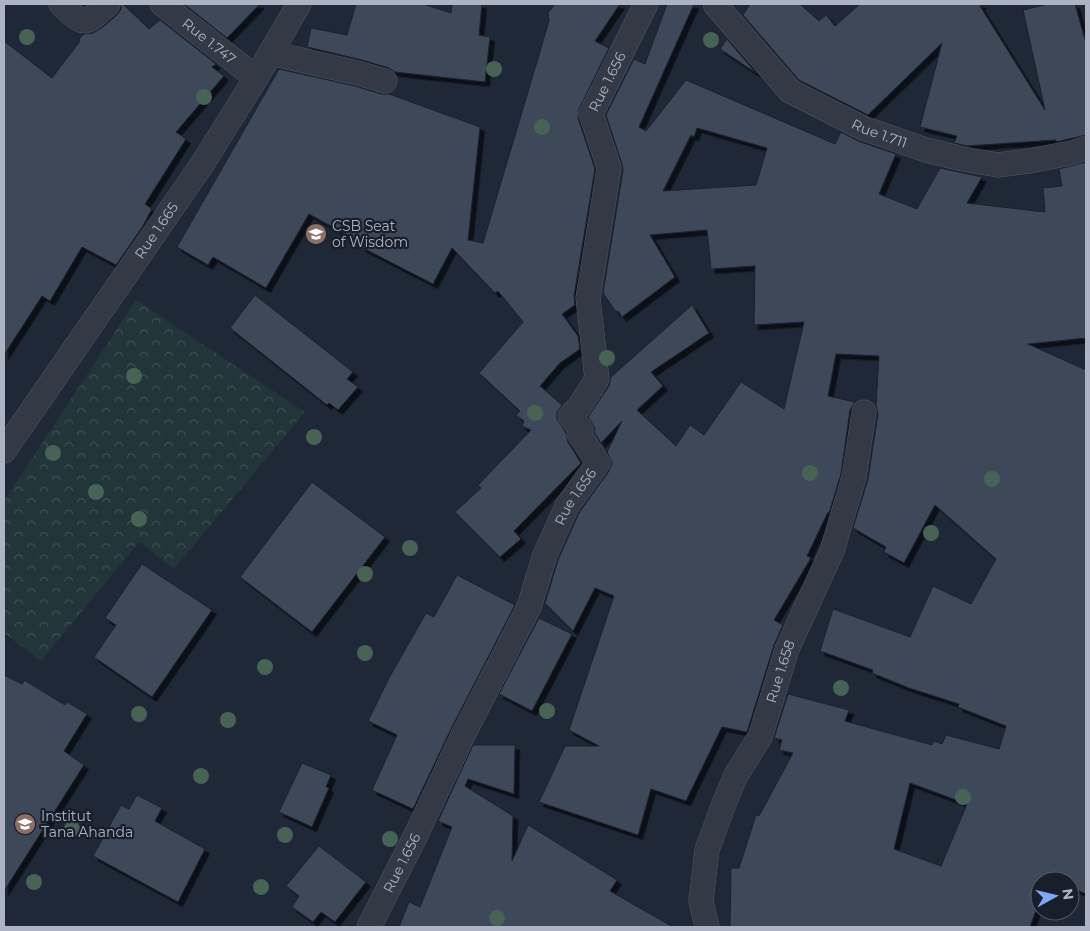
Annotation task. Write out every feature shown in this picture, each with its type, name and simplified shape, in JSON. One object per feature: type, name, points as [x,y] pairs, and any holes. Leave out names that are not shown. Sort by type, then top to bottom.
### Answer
[{"type":"street","points":[[61,4],[77,19],[84,22],[90,21],[108,4]]},
{"type":"street","name":"Rue 1.747","points":[[162,4],[256,78]]},
{"type":"street","name":"Rue 1.665","points":[[4,451],[202,163],[256,78],[299,4]]},
{"type":"street","name":"Rue 1.656","points":[[369,927],[416,837],[463,735],[528,607],[545,555],[567,506],[598,463],[579,434],[581,430],[570,416],[579,407],[597,379],[588,298],[610,168],[591,114],[646,4]]},
{"type":"street","name":"Rue 1.711","points":[[714,4],[790,91],[863,128],[926,150],[998,165],[1071,153],[1086,148]]},
{"type":"street","points":[[270,53],[386,81]]},
{"type":"street","name":"Rue 1.658","points":[[708,927],[701,901],[707,850],[724,801],[736,775],[760,737],[787,649],[832,552],[854,477],[864,412]]},
{"type":"green space","points":[[136,300],[305,412],[174,569],[139,542],[41,661],[4,633],[4,501]]},
{"type":"building","points":[[121,4],[149,29],[160,20],[216,64],[212,67],[224,76],[176,132],[186,139],[145,204],[152,209],[143,226],[116,265],[82,247],[50,301],[42,296],[4,355],[4,41],[52,78],[80,41],[79,39],[84,34],[93,33],[103,27],[118,14]]},
{"type":"building","points":[[184,4],[260,4],[227,38]]},
{"type":"building","points":[[356,4],[423,4],[451,13],[452,4],[482,4],[479,35],[490,37],[485,82],[395,72],[389,68],[362,60],[307,47],[311,28],[347,35]]},
{"type":"building","points":[[555,4],[620,4],[595,41],[609,48],[579,109],[578,118],[595,169],[574,296],[575,305],[562,314],[578,336],[580,349],[560,363],[540,386],[562,405],[557,412],[557,419],[581,463],[514,531],[521,539],[500,557],[455,512],[481,488],[478,485],[531,430],[522,426],[524,421],[516,415],[520,411],[479,373],[523,322],[498,291],[495,293],[452,248],[433,284],[361,247],[363,244],[309,214],[266,288],[213,257],[208,265],[177,247],[279,69],[355,86],[381,94],[389,94],[480,127],[468,240],[483,243],[549,21],[548,13]]},
{"type":"building","points":[[667,4],[694,4],[639,127],[646,131],[686,80],[835,144],[841,132],[858,141],[896,154],[879,194],[917,209],[940,168],[982,177],[967,203],[1045,212],[1043,188],[1062,186],[1059,169],[1086,162],[1086,338],[1028,344],[1086,370],[1086,894],[1080,891],[1080,871],[1030,871],[1030,921],[1032,921],[1030,927],[730,927],[731,868],[739,868],[756,815],[759,816],[793,753],[779,750],[782,740],[774,738],[788,694],[849,710],[845,721],[932,745],[934,741],[942,744],[946,735],[999,749],[1006,726],[958,707],[959,704],[909,688],[872,673],[873,670],[820,651],[833,609],[910,637],[933,586],[971,604],[996,559],[935,505],[904,563],[884,552],[886,547],[853,528],[868,479],[878,414],[876,406],[879,356],[836,354],[828,396],[855,402],[850,410],[841,474],[829,513],[807,556],[811,558],[774,620],[783,625],[774,645],[747,732],[722,727],[686,801],[651,789],[638,835],[539,802],[565,746],[599,746],[569,730],[614,596],[595,588],[573,631],[545,603],[558,560],[579,513],[609,471],[612,463],[607,452],[622,421],[601,443],[588,417],[609,386],[611,377],[692,305],[709,333],[651,372],[663,386],[637,410],[676,446],[690,425],[704,435],[741,382],[784,409],[804,322],[754,325],[755,266],[711,269],[707,230],[650,235],[675,277],[622,317],[618,311],[616,312],[603,293],[623,170],[606,115],[634,59],[645,64]],"holes":[[[697,128],[767,148],[756,185],[663,191],[691,135],[694,137]],[[910,783],[967,804],[941,866],[894,849]]]},
{"type":"building","points":[[750,4],[800,4],[819,21],[826,15],[835,26],[860,4],[982,4],[980,6],[1045,110],[1023,10],[1048,4],[1075,4],[1086,43],[1086,135],[1056,142],[1056,140],[967,146],[954,143],[957,136],[920,127],[942,43],[868,115],[799,80],[743,15]]},
{"type":"building","points":[[727,39],[756,73],[720,49]]},
{"type":"building","points":[[255,295],[353,372],[347,379],[358,387],[338,410],[329,403],[327,405],[230,328]]},
{"type":"building","points":[[312,482],[385,537],[312,632],[240,577]]},
{"type":"building","points":[[142,564],[212,610],[152,697],[94,657],[116,625],[105,618]]},
{"type":"building","points":[[457,575],[515,605],[451,729],[413,809],[372,790],[397,735],[368,721],[389,678],[426,613],[434,617]]},
{"type":"building","points":[[539,618],[572,634],[532,711],[499,694]]},
{"type":"building","name":"Institut Tana Ahanda","points":[[4,675],[22,684],[24,680],[65,705],[67,702],[87,714],[64,751],[84,765],[4,891]]},
{"type":"building","points":[[473,745],[515,745],[514,794],[468,779],[465,786],[513,816],[512,861],[528,825],[617,880],[610,891],[673,927],[399,927],[409,902],[420,907],[452,827],[438,821]]},
{"type":"building","points":[[302,763],[331,775],[326,787],[329,788],[312,827],[279,812]]},
{"type":"building","points":[[137,795],[162,808],[155,821],[205,849],[178,902],[93,856],[121,805],[129,809]]},
{"type":"building","points":[[319,846],[366,882],[335,922],[321,912],[313,922],[292,907],[299,896],[286,886]]},
{"type":"place","name":"CSB Seat of Wisdom","points":[[316,234]]},
{"type":"place","name":"Institut Tana Ahanda","points":[[25,824]]}]
